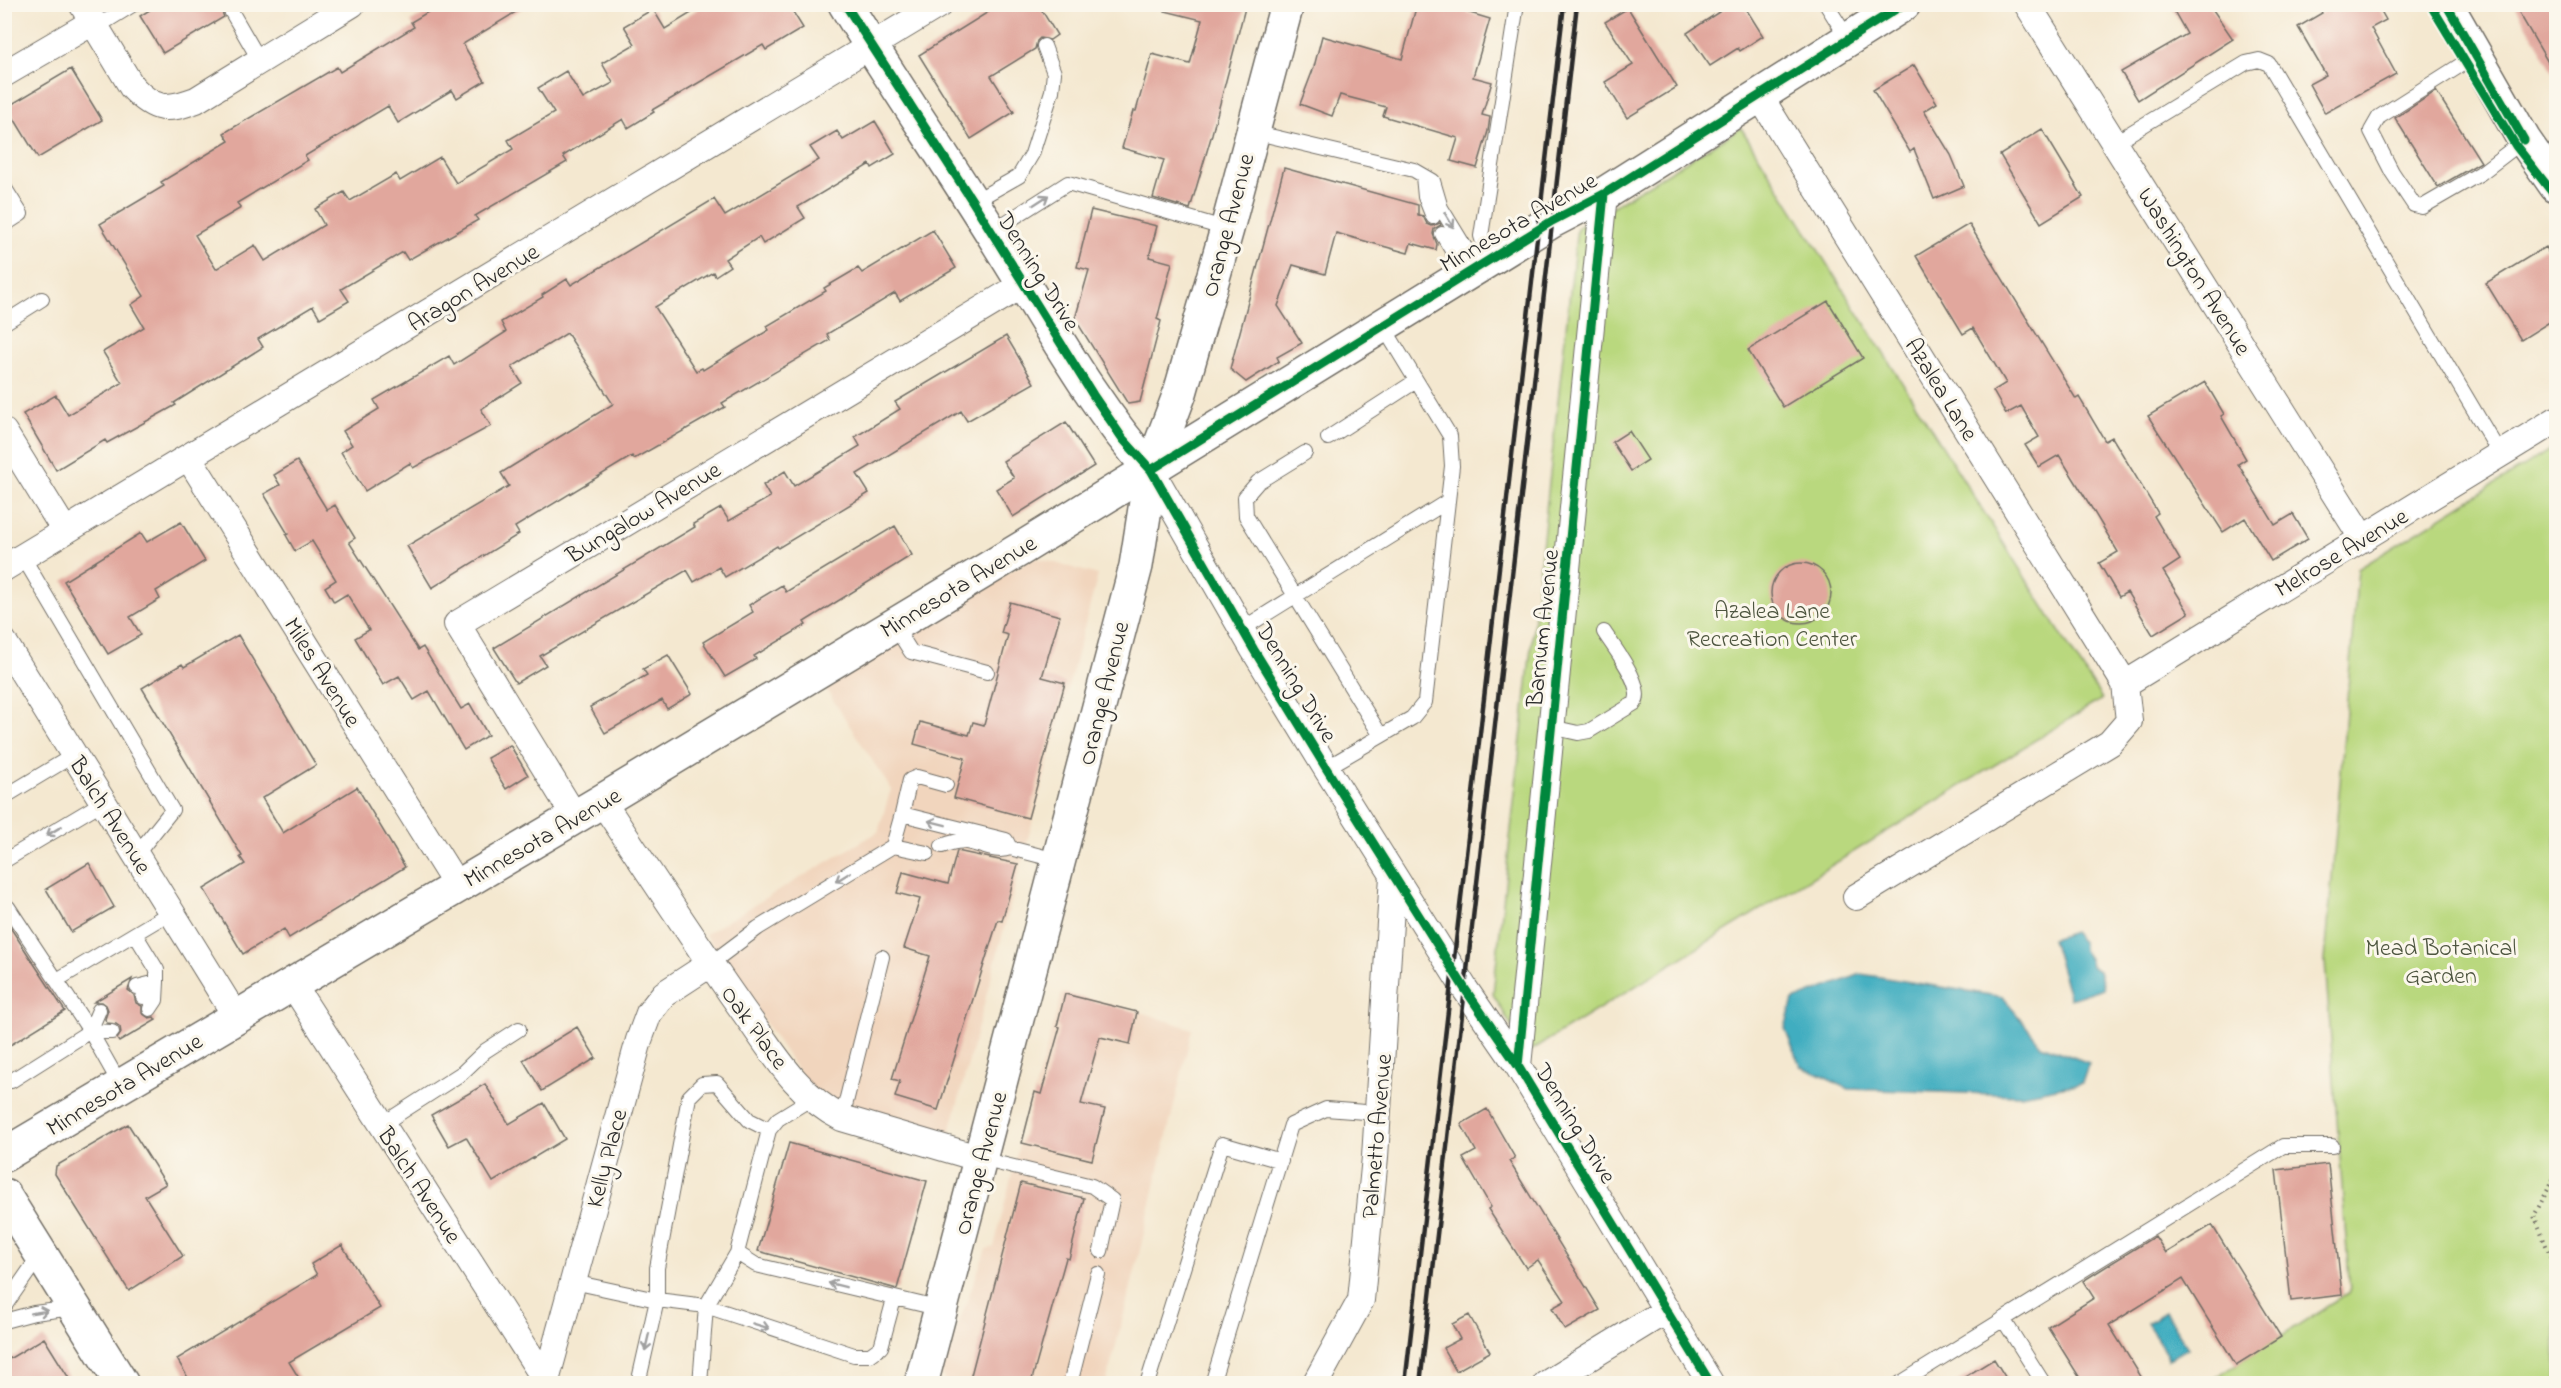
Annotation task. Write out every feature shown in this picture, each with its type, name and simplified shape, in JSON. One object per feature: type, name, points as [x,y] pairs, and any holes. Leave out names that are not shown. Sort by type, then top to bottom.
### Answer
[{"type":"street","points":[[4,74],[88,13],[132,87],[142,97],[157,106],[174,108],[196,100],[352,4]]},
{"type":"street","name":"Denning Drive","points":[[845,4],[1123,439],[1151,470],[1242,629],[1326,768],[1393,876],[1518,1066],[1711,1383]]},
{"type":"street","name":"Aragon Avenue","points":[[14,562],[940,4]]},
{"type":"street","name":"Orange Avenue","points":[[921,1383],[1136,566],[1151,470],[1180,393],[1227,229],[1287,4]]},
{"type":"street","name":"Minnesota Avenue","points":[[4,1155],[294,985],[1151,470],[1552,221],[1604,194],[1904,4]]},
{"type":"street","name":"Washington Avenue","points":[[2027,4],[2363,539]]},
{"type":"street","points":[[2446,4],[2524,140],[2556,186]]},
{"type":"street","name":"Azalea Lane","points":[[1759,95],[2125,684]]},
{"type":"street","name":"Barnum Avenue","points":[[1518,1066],[1604,194]]},
{"type":"street","name":"Bungalow Avenue","points":[[588,809],[457,624],[1024,284]]},
{"type":"street","name":"Melrose Avenue","points":[[2125,684],[2556,420]]},
{"type":"street","points":[[4,432],[65,531]]},
{"type":"street","name":"Miles Avenue","points":[[189,458],[457,886]]},
{"type":"street","name":"Balch Avenue","points":[[4,642],[237,1018]]},
{"type":"street","points":[[1856,897],[2110,743],[2129,721],[2125,684]]},
{"type":"street","name":"Oak Place","points":[[588,809],[710,964],[795,1082],[825,1110],[842,1118],[981,1159]]},
{"type":"street","name":"Palmetto Avenue","points":[[1315,1383],[1361,1300],[1378,1113],[1393,876]]},
{"type":"street","name":"Kelly Place","points":[[546,1383],[639,1040],[649,1013],[664,994],[710,964]]},
{"type":"street","name":"Balch Avenue","points":[[294,985],[546,1383]]},
{"type":"street","points":[[4,1195],[122,1383]]},
{"type":"street","points":[[1546,1383],[1667,1310]]},
{"type":"lane","points":[[88,13],[108,20],[134,4]]},
{"type":"lane","points":[[227,4],[260,61]]},
{"type":"lane","points":[[1477,267],[1517,4]]},
{"type":"lane","points":[[1826,4],[1848,39]]},
{"type":"lane","points":[[973,202],[1019,176],[1032,154],[1052,91],[1054,73],[1044,46]]},
{"type":"lane","points":[[2475,56],[2379,117],[2372,131],[2392,172],[2414,205],[2422,207],[2481,173],[2524,140]]},
{"type":"lane","points":[[2114,143],[2246,63],[2259,60],[2269,64],[2500,454]]},
{"type":"lane","points":[[1253,132],[1414,170],[1433,181],[1442,208],[1477,267]]},
{"type":"lane","points":[[1423,176],[1425,197],[1433,217]]},
{"type":"lane","points":[[992,232],[1068,183],[1227,229]]},
{"type":"lane","points":[[4,187],[21,214],[4,225]]},
{"type":"lane","points":[[1442,234],[1477,267]]},
{"type":"lane","points":[[4,323],[42,299]]},
{"type":"lane","points":[[1326,768],[1412,718],[1425,702],[1452,466],[1450,436],[1383,326]]},
{"type":"lane","points":[[1328,438],[1416,381]]},
{"type":"lane","points":[[1305,453],[1258,482],[1245,496],[1246,516],[1381,736]]},
{"type":"lane","points":[[1242,629],[1448,501]]},
{"type":"lane","points":[[14,562],[172,810],[136,855]]},
{"type":"lane","points":[[894,625],[911,651],[987,672]]},
{"type":"lane","points":[[1551,727],[1578,733],[1589,731],[1635,703],[1638,698],[1639,692],[1636,685],[1604,632]]},
{"type":"lane","points":[[4,797],[74,755]]},
{"type":"lane","points":[[893,846],[910,780],[917,777],[946,785]]},
{"type":"lane","points":[[4,861],[103,802]]},
{"type":"lane","points":[[902,814],[1006,840],[1010,848]]},
{"type":"lane","points":[[942,846],[956,841],[966,842],[1002,851],[1010,848],[1060,861]]},
{"type":"lane","points":[[710,964],[758,928],[893,846],[927,853]]},
{"type":"lane","points":[[6,906],[90,1031],[121,1086]]},
{"type":"lane","points":[[57,980],[171,912]]},
{"type":"lane","points":[[135,934],[157,970],[157,982],[143,998]]},
{"type":"lane","points":[[842,1118],[882,957]]},
{"type":"lane","points":[[4,1079],[11,1081],[106,1020]]},
{"type":"lane","points":[[381,1125],[462,1073],[485,1051],[519,1029]]},
{"type":"lane","points":[[638,1383],[657,1300],[657,1268],[688,1097],[702,1084],[717,1083],[748,1120],[769,1130]]},
{"type":"lane","points":[[700,1383],[706,1306],[737,1253],[769,1130],[778,1119],[812,1098]]},
{"type":"lane","points":[[1212,1383],[1291,1125],[1326,1109],[1378,1113]]},
{"type":"lane","points":[[1147,1383],[1222,1144],[1281,1161]]},
{"type":"lane","points":[[1899,1383],[2283,1146],[2332,1146]]},
{"type":"lane","points":[[981,1159],[1092,1186],[1112,1200],[1101,1251]]},
{"type":"lane","points":[[737,1253],[756,1265],[941,1309]]},
{"type":"lane","points":[[4,1307],[41,1254]]},
{"type":"lane","points":[[1070,1383],[1098,1274]]},
{"type":"lane","points":[[573,1282],[657,1300],[706,1306],[854,1355],[870,1355],[881,1347],[894,1299]]},
{"type":"lane","points":[[4,1321],[34,1313],[74,1308]]},
{"type":"lane","points":[[2003,1319],[2044,1383]]},
{"type":"path","points":[[2556,1174],[2534,1216],[2550,1255],[2556,1260]]},
{"type":"shaded area","points":[[1034,557],[1098,575],[950,1132],[834,1104],[809,1087],[705,934],[878,832],[891,789],[824,686]]},
{"type":"shaded area","points":[[1062,993],[1144,1013],[1192,1029],[1106,1383],[945,1383],[941,1371],[986,1249],[994,1247],[1019,1146]]},
{"type":"green space","name":"Azalea Lane Recreation Center","points":[[1741,128],[2102,699],[1527,1053],[1493,994],[1577,228]]},
{"type":"green space","name":"Mead Botanical Garden","points":[[2556,446],[2556,1383],[2205,1384],[2350,1292],[2325,961],[2358,569]]},
{"type":"water","points":[[2073,932],[2083,943],[2083,950],[2091,966],[2099,971],[2104,988],[2070,999],[2052,939]]},
{"type":"water","points":[[1861,974],[2003,997],[2041,1045],[2089,1063],[2082,1083],[2021,1095],[1849,1089],[1800,1066],[1785,1028],[1793,1000]]},
{"type":"water","points":[[2165,1312],[2188,1348],[2169,1359],[2147,1323]]},
{"type":"building","points":[[159,4],[218,4],[224,17],[163,53],[140,16]]},
{"type":"building","points":[[441,4],[529,4],[463,44],[485,81],[457,98],[452,90],[398,123],[388,106],[305,156],[308,160],[237,203],[241,208],[195,235],[216,269],[255,245],[265,261],[324,225],[315,209],[344,192],[350,201],[396,174],[400,181],[440,157],[456,183],[513,149],[508,140],[554,113],[538,88],[566,71],[583,99],[613,83],[602,63],[635,44],[624,26],[653,9],[665,29],[706,4],[788,4],[803,28],[766,50],[763,45],[652,110],[654,112],[628,128],[623,119],[563,156],[567,162],[475,216],[478,220],[408,260],[403,252],[341,289],[349,301],[320,318],[313,306],[258,339],[263,347],[174,403],[176,405],[107,443],[105,440],[56,470],[23,414],[56,395],[68,415],[122,383],[103,352],[144,327],[131,305],[144,296],[100,224],[164,186],[161,182],[229,141],[224,133],[337,67],[340,72],[414,27],[411,22]]},
{"type":"building","points":[[1001,4],[1038,4],[1057,35],[1050,40],[1040,38],[1035,49],[991,76],[1014,112],[971,139],[919,55]]},
{"type":"building","points":[[1166,4],[1246,4],[1190,209],[1153,198],[1164,160],[1122,148],[1133,111],[1136,111],[1152,54],[1190,64],[1202,20],[1165,11]]},
{"type":"building","points":[[1417,4],[1440,4],[1490,19],[1473,77],[1492,82],[1482,115],[1490,117],[1488,131],[1477,168],[1451,161],[1458,138],[1383,116],[1386,107],[1340,95],[1332,116],[1300,104],[1314,67],[1322,36],[1402,59]]},
{"type":"building","points":[[1731,4],[1743,4],[1763,36],[1740,51],[1738,48],[1710,66],[1687,33]]},
{"type":"building","points":[[2170,4],[2209,4],[2233,39],[2138,100],[2121,72],[2187,34]]},
{"type":"building","points":[[2317,4],[2377,4],[2386,20],[2371,28],[2396,74],[2325,113],[2309,84],[2326,75],[2298,27],[2322,13]]},
{"type":"building","points":[[2514,4],[2556,4],[2556,76]]},
{"type":"building","points":[[1628,8],[1677,87],[1627,118],[1605,82],[1633,65],[1605,22]]},
{"type":"building","points":[[1914,65],[1937,103],[1924,111],[1951,155],[1964,186],[1934,199],[1914,149],[1910,152],[1873,90]]},
{"type":"building","points":[[71,69],[102,120],[38,158],[7,107]]},
{"type":"building","points":[[2436,91],[2481,162],[2438,187],[2395,118]]},
{"type":"building","points":[[875,121],[895,154],[872,168],[870,164],[798,207],[805,218],[763,244],[759,237],[725,259],[730,266],[715,276],[713,272],[655,307],[696,371],[702,368],[703,370],[769,330],[767,326],[826,291],[824,288],[858,268],[862,273],[933,230],[956,268],[900,301],[895,293],[827,334],[830,340],[722,403],[725,407],[634,459],[632,456],[515,527],[519,534],[432,588],[407,546],[509,486],[501,473],[613,404],[567,333],[512,367],[522,383],[481,409],[491,426],[413,468],[410,463],[365,491],[341,452],[352,445],[343,431],[379,409],[374,400],[449,356],[454,365],[506,332],[501,322],[543,297],[542,295],[567,279],[571,285],[714,199],[725,216],[819,160],[810,147],[837,131],[843,140]]},
{"type":"building","points":[[2042,129],[2083,197],[2041,223],[2000,155]]},
{"type":"building","points":[[1284,168],[1418,205],[1418,215],[1423,216],[1427,224],[1432,226],[1440,223],[1441,225],[1434,229],[1433,234],[1437,244],[1436,250],[1411,243],[1408,253],[1336,233],[1325,274],[1293,265],[1278,306],[1302,343],[1277,357],[1279,361],[1246,382],[1230,369]]},
{"type":"building","points":[[1091,210],[1157,226],[1149,257],[1172,263],[1157,319],[1161,321],[1140,402],[1128,404],[1075,319],[1089,270],[1077,267]]},
{"type":"building","points":[[1969,224],[2076,399],[2079,397],[2105,441],[2112,437],[2158,513],[2154,516],[2180,560],[2163,571],[2189,613],[2153,635],[2127,592],[2119,597],[2099,563],[2118,552],[2059,455],[2039,467],[2025,445],[2039,437],[2021,406],[2006,414],[1993,391],[2006,383],[1973,328],[1963,334],[1916,256]]},
{"type":"building","points":[[2545,247],[2556,265],[2556,318],[2521,340],[2486,283]]},
{"type":"building","points":[[1828,301],[1863,358],[1783,407],[1748,350]]},
{"type":"building","points":[[1006,336],[1034,383],[967,421],[961,411],[857,474],[869,493],[778,548],[777,546],[725,577],[719,567],[694,582],[687,570],[540,656],[546,665],[516,683],[494,648],[695,527],[693,524],[721,508],[729,521],[770,497],[763,485],[785,471],[794,486],[860,446],[855,437],[900,409],[895,402]]},
{"type":"building","points":[[2205,382],[2224,414],[2221,416],[2246,459],[2238,464],[2275,525],[2293,514],[2308,539],[2271,561],[2245,518],[2223,532],[2148,416]]},
{"type":"building","points":[[1066,422],[1094,466],[1013,517],[996,489],[1014,478],[1003,461]]},
{"type":"building","points":[[1629,431],[1648,460],[1631,471],[1612,442]]},
{"type":"building","points":[[297,461],[327,510],[335,505],[355,538],[349,542],[418,650],[423,647],[461,709],[470,704],[488,735],[464,750],[429,691],[414,700],[399,676],[383,685],[355,638],[369,630],[347,594],[334,602],[325,587],[336,580],[312,541],[295,551],[286,535],[288,534],[264,494],[280,485],[274,475]]},
{"type":"building","points":[[181,522],[205,561],[156,591],[160,599],[130,617],[141,635],[108,654],[64,581],[141,533],[147,542]]},
{"type":"building","points":[[895,526],[912,555],[804,622],[806,625],[754,656],[756,659],[725,677],[703,642],[753,612],[749,605],[782,585],[786,592]]},
{"type":"building","points":[[1801,563],[1818,568],[1826,576],[1831,593],[1826,610],[1818,618],[1801,623],[1784,618],[1776,610],[1771,593],[1776,576],[1784,568]]},
{"type":"building","points":[[1010,602],[1060,616],[1042,677],[1065,683],[1028,818],[954,798],[965,758],[914,744],[920,722],[969,735],[973,722],[984,725],[1008,635],[1001,633]]},
{"type":"building","points":[[238,635],[316,765],[262,798],[283,833],[357,787],[405,867],[289,938],[284,929],[243,954],[204,889],[245,864],[240,857],[242,856],[142,688],[182,664],[184,667]]},
{"type":"building","points":[[668,655],[692,694],[667,709],[662,700],[605,733],[590,707],[647,675],[643,669]]},
{"type":"building","points":[[510,745],[528,775],[506,789],[487,758]]},
{"type":"building","points":[[957,851],[1018,864],[1002,921],[998,920],[938,1110],[895,1097],[900,1081],[892,1079],[930,956],[904,948],[920,899],[897,893],[903,872],[948,884]]},
{"type":"building","points":[[89,863],[114,907],[71,932],[46,889]]},
{"type":"building","points":[[4,918],[65,1011],[4,1049]]},
{"type":"building","points":[[132,979],[128,990],[134,995],[136,1003],[142,1006],[142,1013],[156,1020],[119,1042],[117,1039],[121,1033],[120,1027],[107,1023],[106,1005],[102,1002],[94,1002]]},
{"type":"building","points":[[1065,994],[1137,1012],[1130,1044],[1100,1037],[1081,1104],[1105,1109],[1092,1160],[1022,1143],[1035,1092],[1041,1094],[1060,1027],[1057,1026]]},
{"type":"building","points":[[577,1027],[596,1058],[542,1091],[523,1060]]},
{"type":"building","points":[[485,1084],[509,1124],[544,1103],[565,1139],[493,1182],[466,1137],[449,1146],[431,1115]]},
{"type":"building","points":[[1487,1109],[1515,1158],[1509,1161],[1600,1310],[1565,1330],[1552,1308],[1565,1301],[1538,1260],[1526,1268],[1488,1209],[1491,1207],[1463,1158],[1476,1151],[1461,1124]]},
{"type":"building","points":[[128,1124],[166,1184],[145,1196],[183,1256],[129,1291],[55,1174],[56,1166]]},
{"type":"building","points":[[789,1143],[927,1181],[897,1289],[758,1251]]},
{"type":"building","points":[[2328,1164],[2342,1295],[2291,1301],[2276,1170]]},
{"type":"building","points":[[1021,1183],[1084,1198],[1069,1259],[1066,1258],[1031,1383],[985,1383],[970,1379]]},
{"type":"building","points":[[2212,1225],[2281,1337],[2236,1365],[2183,1279],[2109,1325],[2145,1383],[2083,1383],[2048,1327],[2094,1298],[2083,1281],[2155,1236],[2166,1253]]},
{"type":"building","points":[[342,1245],[380,1308],[289,1362],[302,1383],[191,1383],[177,1359],[317,1275],[311,1264]]},
{"type":"building","points":[[1469,1315],[1490,1352],[1456,1371],[1443,1348],[1460,1339],[1452,1324]]},
{"type":"building","points":[[44,1338],[72,1383],[4,1383],[4,1362]]},
{"type":"building","points":[[1994,1359],[2009,1383],[1955,1383]]},
{"type":"railway","points":[[1405,1384],[1564,4]]},
{"type":"railway","points":[[1420,1384],[1577,4]]},
{"type":"cycle path","points":[[845,4],[973,202],[1093,395],[1123,439],[1151,470],[1254,650],[1326,768],[1465,989],[1518,1066],[1711,1384]]},
{"type":"cycle path","points":[[1151,470],[1552,221],[1604,194],[1904,4]]},
{"type":"cycle path","points":[[2430,4],[2516,146],[2556,197]]},
{"type":"cycle path","points":[[2446,4],[2524,140]]},
{"type":"cycle path","points":[[1518,1066],[1604,194]]}]
